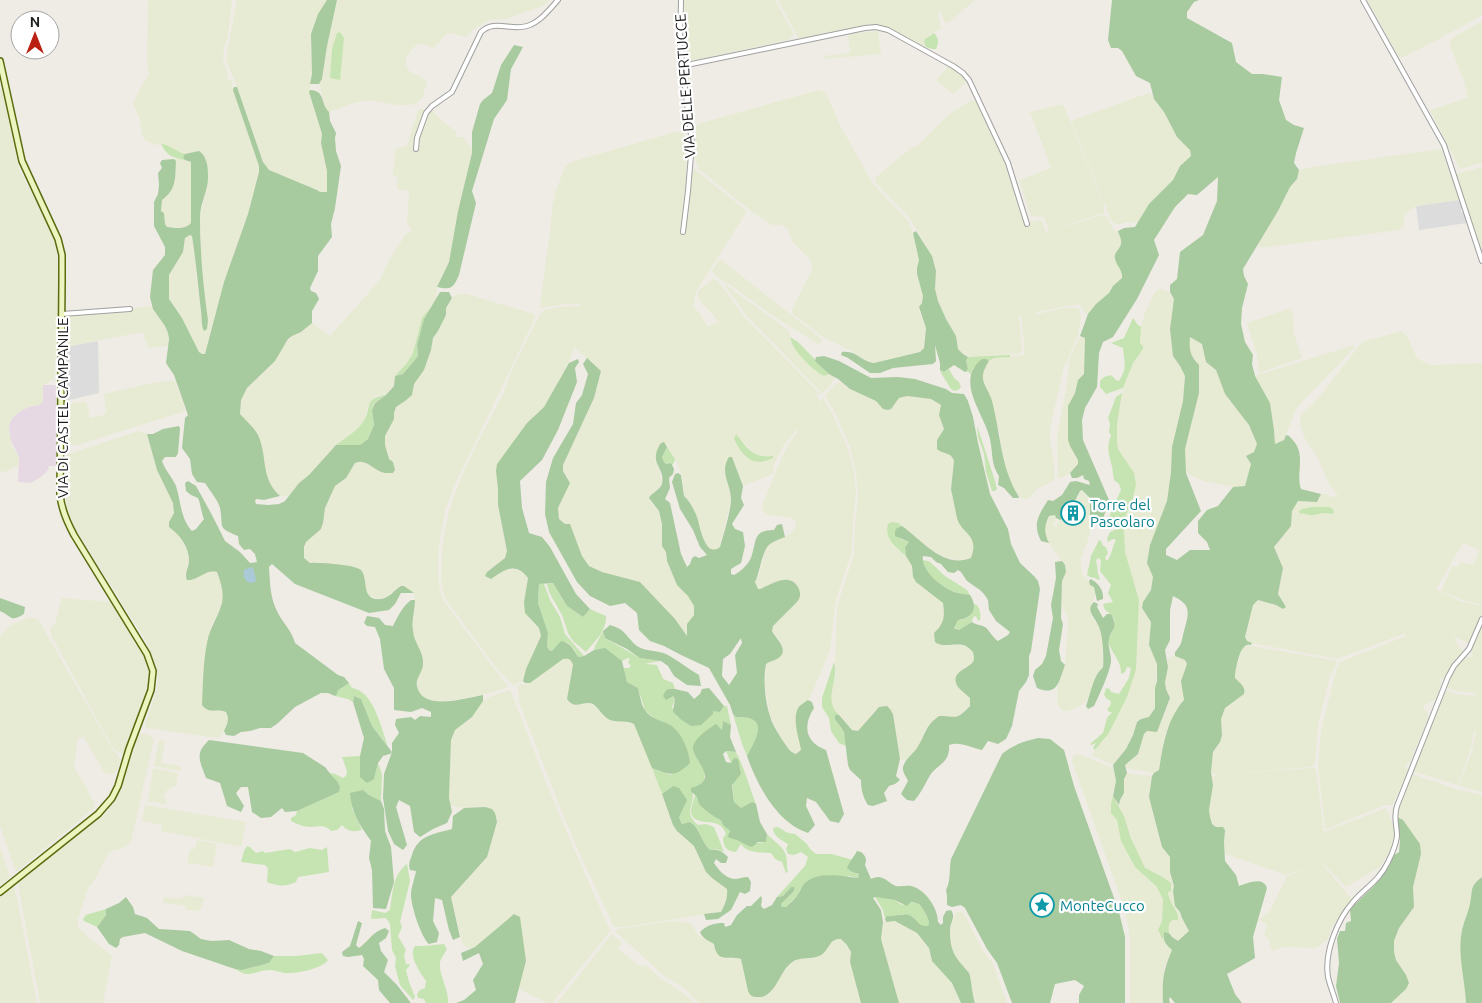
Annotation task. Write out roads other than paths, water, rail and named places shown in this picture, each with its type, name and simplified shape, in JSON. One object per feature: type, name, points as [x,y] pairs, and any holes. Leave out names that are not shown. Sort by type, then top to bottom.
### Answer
[{"type":"street","points":[[416,149],[425,115],[432,106],[452,92],[481,32],[493,26],[518,28],[530,25],[543,16],[558,0]]},
{"type":"street","name":"VIA DELLE PERTUCCE","points":[[681,0],[679,41],[692,143],[683,232]]},
{"type":"street","points":[[1363,0],[1444,145],[1482,261]]},
{"type":"street","points":[[682,66],[865,28],[876,27],[888,30],[953,66],[969,80],[1008,163],[1027,224]]},
{"type":"street","name":"VIA DI CASTEL CAMPANILE","points":[[0,61],[3,86],[23,164],[60,247],[62,266],[60,492],[62,506],[70,528],[147,654],[152,668],[153,680],[148,701],[129,749],[118,786],[111,800],[98,814],[0,892]]},
{"type":"street","points":[[62,314],[130,309]]},
{"type":"street","points":[[1336,1003],[1328,972],[1331,944],[1338,924],[1352,902],[1378,878],[1388,863],[1397,837],[1394,820],[1396,807],[1448,677],[1454,666],[1469,648],[1482,619]]},
{"type":"water","points":[[251,567],[256,579],[255,582],[250,583],[246,580],[244,570]]},
{"type":"place","name":"Torre del Pascolaro","points":[[1073,513]]},
{"type":"place","name":"MonteCucco","points":[[1042,905]]}]
